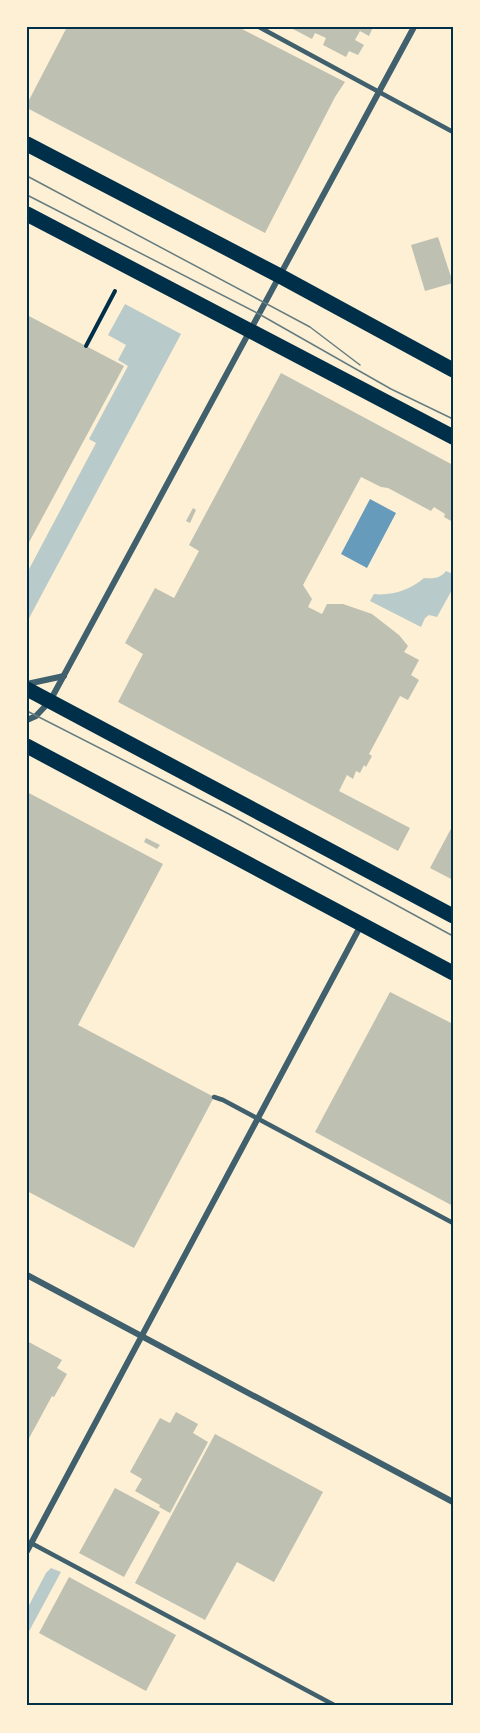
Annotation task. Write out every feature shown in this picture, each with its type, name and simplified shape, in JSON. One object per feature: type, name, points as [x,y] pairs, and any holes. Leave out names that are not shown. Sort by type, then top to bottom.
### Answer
[{"type":"main road","points":[[27,144],[280,276],[453,370]]},
{"type":"main road","points":[[27,214],[453,437]]},
{"type":"main road","points":[[27,689],[453,916]]},
{"type":"main road","points":[[27,746],[453,973]]},
{"type":"street","points":[[27,720],[36,716],[50,702],[414,27]]},
{"type":"street","points":[[27,684],[64,676]]},
{"type":"street","points":[[27,1551],[362,925]]},
{"type":"street","points":[[27,1275],[453,1502]]},
{"type":"lane","points":[[259,27],[453,132]]},
{"type":"lane","points":[[214,1097],[453,1223]]},
{"type":"lane","points":[[31,1543],[336,1706]]},
{"type":"path","points":[[86,346],[115,291]]},
{"type":"shaded area","points":[[125,304],[181,334],[27,622],[27,573],[96,443],[89,439],[128,366],[118,360],[126,345],[108,335]]},
{"type":"shaded area","points":[[446,571],[453,574],[453,588],[437,617],[429,615],[421,627],[370,601],[374,594],[400,591],[424,578],[436,577]]},
{"type":"shaded area","points":[[51,1568],[61,1572],[27,1635],[27,1609]]},
{"type":"water","points":[[370,499],[396,513],[367,568],[341,554]]},
{"type":"building","points":[[67,27],[238,27],[345,82],[335,97],[265,233],[27,108]]},
{"type":"building","points":[[289,27],[373,27],[369,36],[360,31],[355,40],[364,45],[358,55],[349,51],[346,57],[323,45],[326,38],[315,33],[312,39]]},
{"type":"building","points":[[438,237],[453,283],[425,291],[411,245]]},
{"type":"building","points":[[27,315],[124,366],[27,546]]},
{"type":"building","points":[[281,373],[453,465],[453,522],[434,507],[431,511],[388,488],[361,477],[303,585],[312,599],[308,607],[322,614],[327,604],[343,604],[372,614],[399,635],[408,646],[404,652],[419,660],[411,675],[419,680],[408,700],[400,696],[369,754],[372,756],[366,767],[364,765],[360,773],[356,771],[353,779],[347,775],[339,791],[410,828],[398,851],[118,702],[143,654],[125,643],[155,588],[174,598],[199,551],[189,545]]},
{"type":"building","points":[[193,508],[196,510],[190,523],[186,521]]},
{"type":"building","points":[[27,792],[163,864],[78,1025],[214,1097],[134,1248],[27,1191]]},
{"type":"building","points":[[453,825],[453,880],[430,868]]},
{"type":"building","points":[[146,838],[160,845],[157,849],[144,842]]},
{"type":"building","points":[[390,992],[453,1024],[453,1206],[315,1132]]},
{"type":"building","points":[[27,1341],[62,1360],[57,1368],[67,1374],[27,1442]]},
{"type":"building","points":[[176,1412],[198,1424],[193,1433],[208,1442],[170,1513],[135,1491],[142,1479],[130,1472],[160,1418],[170,1423]]},
{"type":"building","points":[[215,1434],[323,1492],[274,1582],[237,1562],[205,1620],[135,1583]]},
{"type":"building","points":[[115,1488],[160,1512],[124,1577],[79,1553]]},
{"type":"building","points":[[69,1577],[176,1635],[146,1691],[39,1633]]},
{"type":"tram line","points":[[27,176],[310,327],[360,365]]},
{"type":"tram line","points":[[27,195],[259,314],[391,389],[453,419]]},
{"type":"tram line","points":[[27,711],[229,814],[453,936]]}]
